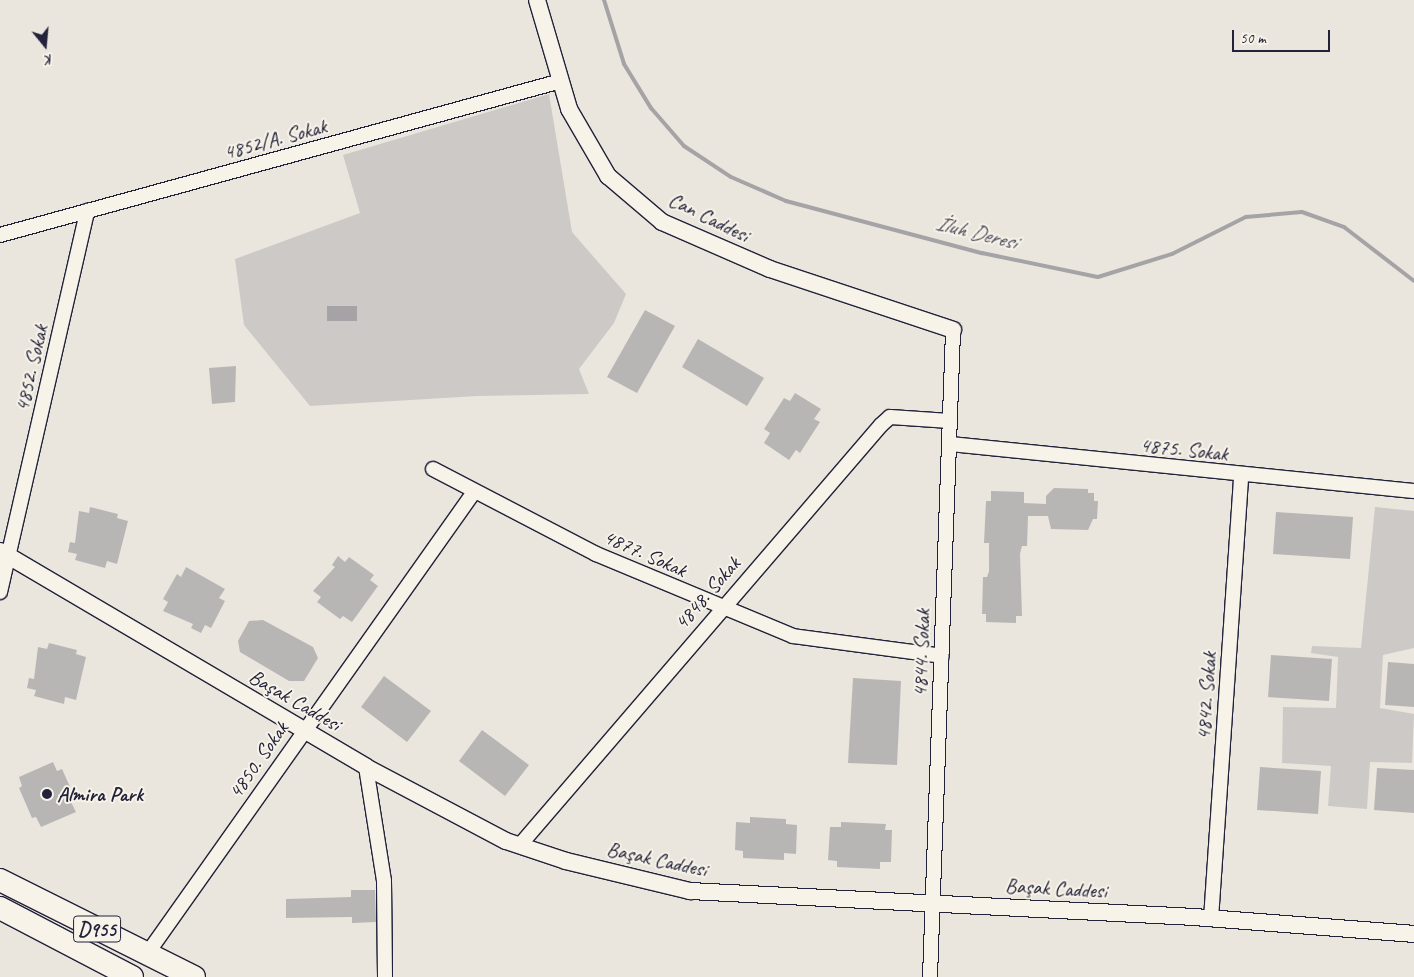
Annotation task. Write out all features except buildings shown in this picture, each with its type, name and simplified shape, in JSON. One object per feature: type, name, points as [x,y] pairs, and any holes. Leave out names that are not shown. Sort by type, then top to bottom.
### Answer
[{"type":"highway","name":"D955","points":[[0,880],[194,977]]},
{"type":"highway","name":"D955","points":[[3,913],[132,977]]},
{"type":"street","name":"Can Caddesi","points":[[536,0],[568,109],[608,176],[662,222],[770,269],[953,330]]},
{"type":"street","name":"4852/A. Sokak","points":[[0,235],[560,81]]},
{"type":"street","name":"4852. Sokak","points":[[0,592],[4,554],[87,211]]},
{"type":"street","name":"4844. Sokak","points":[[930,977],[931,904],[953,330]]},
{"type":"street","name":"4848. Sokak","points":[[520,845],[720,608],[890,417],[950,422]]},
{"type":"street","name":"4875. Sokak","points":[[950,444],[1241,476],[1414,491]]},
{"type":"street","name":"4877. Sokak","points":[[433,470],[596,554],[720,608],[793,636],[942,656]]},
{"type":"street","name":"4842. Sokak","points":[[1211,919],[1241,476]]},
{"type":"street","name":"4850. Sokak","points":[[147,954],[303,730],[474,492]]},
{"type":"street","name":"Başak Caddesi","points":[[4,554],[366,767],[520,845],[566,861],[690,891],[1211,919],[1414,934]]},
{"type":"street","points":[[366,767],[384,881],[385,977]]},
{"type":"shaded area","points":[[549,94],[572,232],[626,294],[614,323],[579,369],[589,394],[478,396],[310,406],[244,325],[235,259],[360,213],[343,155]]},
{"type":"shaded area","points":[[327,306],[357,306],[357,321],[327,321]]},
{"type":"shaded area","points":[[1375,507],[1414,511],[1414,648],[1383,655],[1380,708],[1414,714],[1412,763],[1370,762],[1367,809],[1328,806],[1331,766],[1282,763],[1283,707],[1336,708],[1338,657],[1311,653],[1312,646],[1361,648]]},
{"type":"waterway","name":"İluh Deresi","points":[[604,0],[624,64],[651,108],[684,146],[731,177],[786,201],[982,253],[1098,277],[1172,254],[1246,217],[1302,212],[1344,227],[1414,281]]},
{"type":"place","name":"Almira Park","points":[[47,794]]}]
